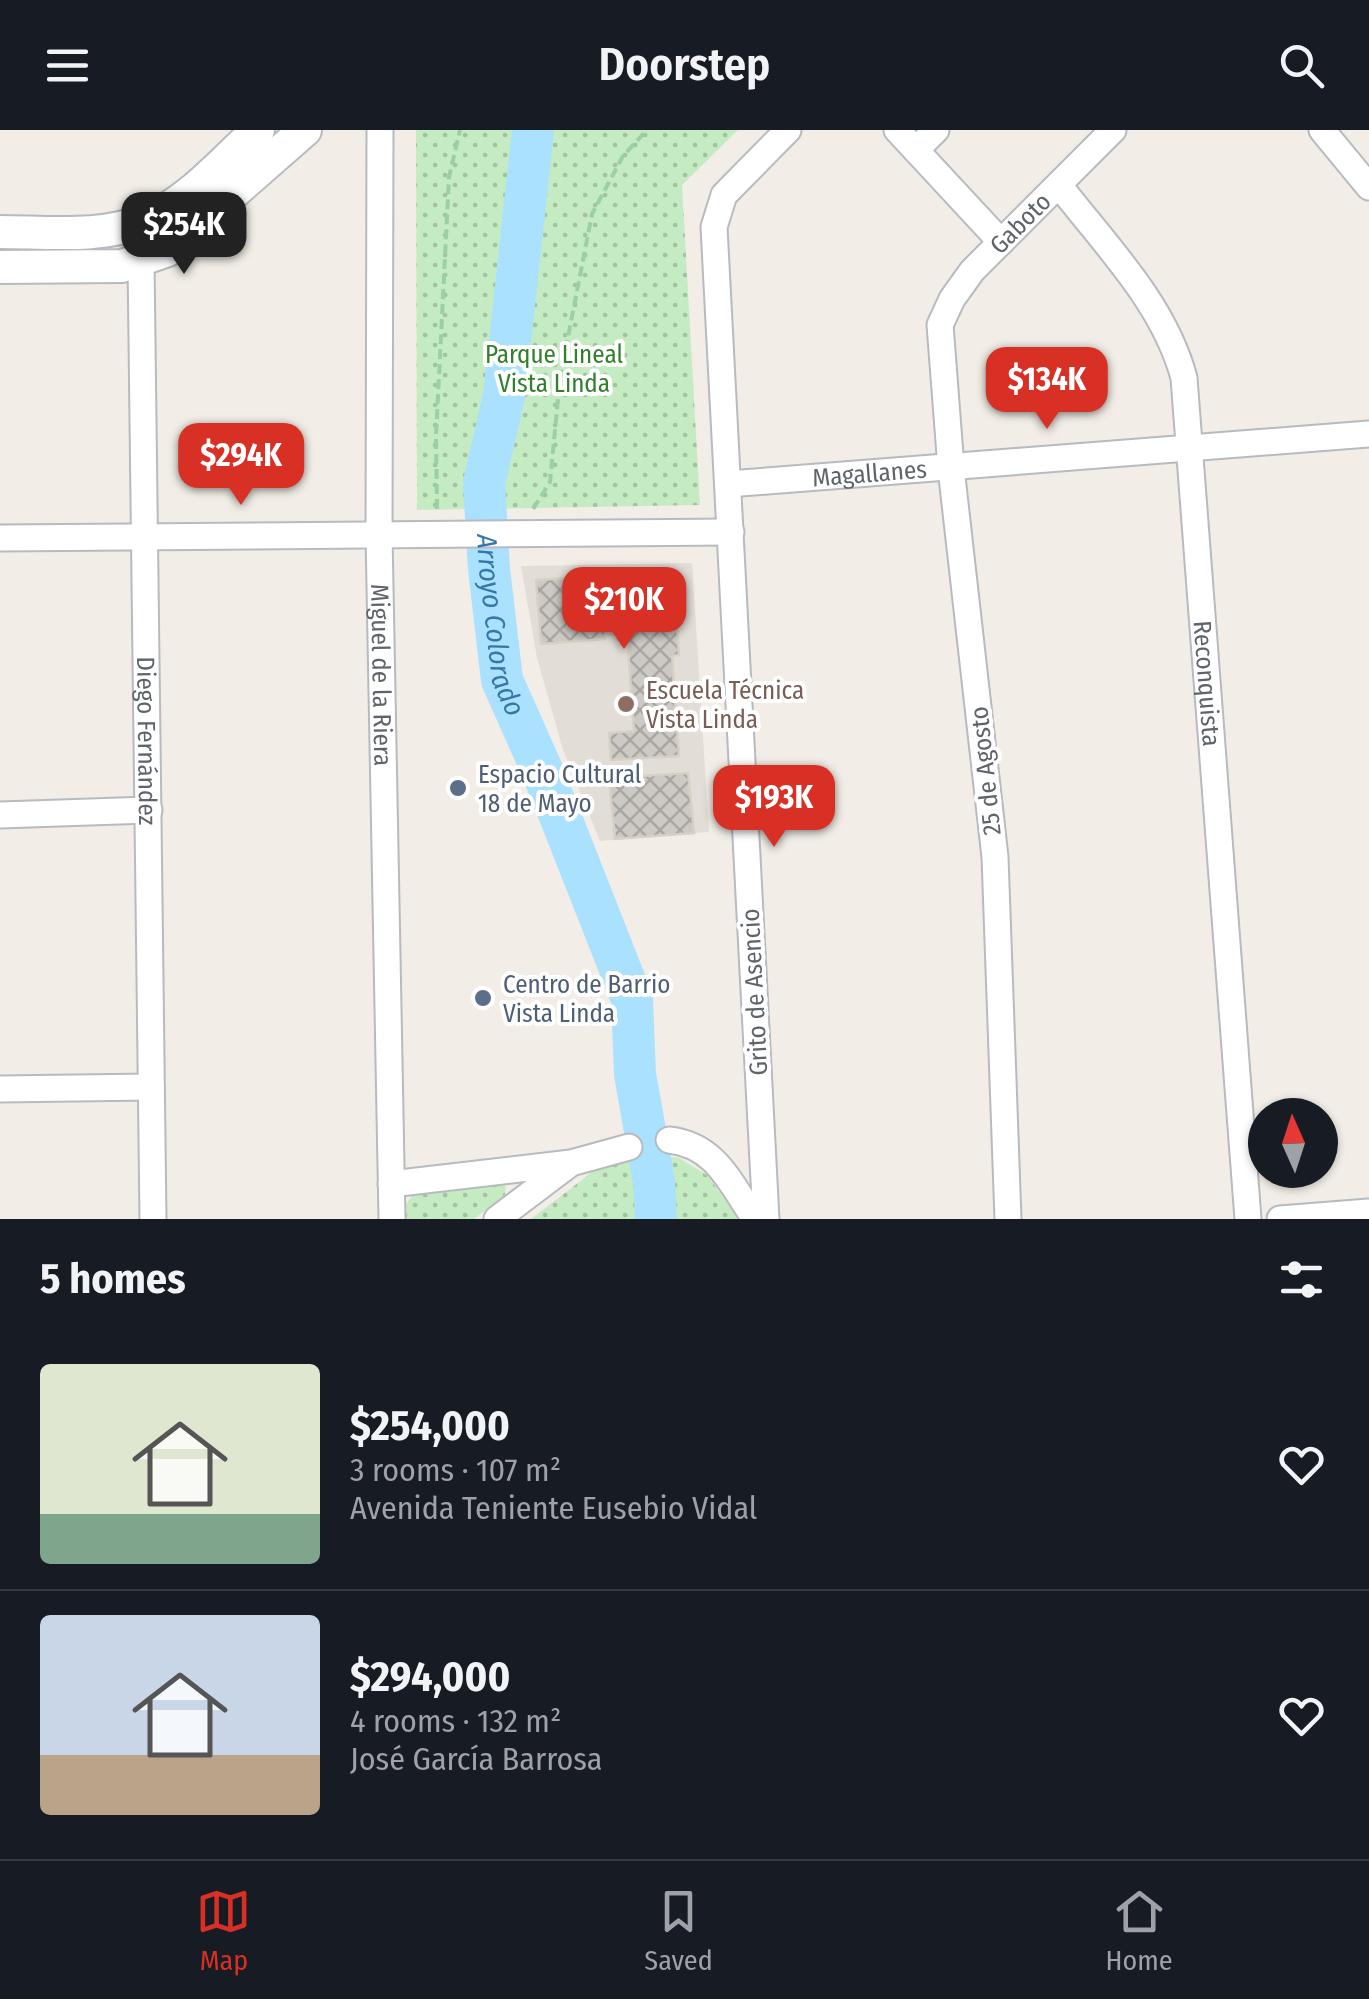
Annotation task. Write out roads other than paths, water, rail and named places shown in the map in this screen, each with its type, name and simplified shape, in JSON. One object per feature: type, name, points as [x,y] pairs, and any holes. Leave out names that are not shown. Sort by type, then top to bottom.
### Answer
[{"type":"street","points":[[0,232],[120,228],[149,219],[178,201],[258,130]]},
{"type":"street","points":[[0,267],[122,266],[168,250],[305,130]]},
{"type":"street","name":"Miguel de la Riera","points":[[380,130],[380,534],[392,1219]]},
{"type":"street","name":"Grito de Asencio","points":[[766,1219],[714,227],[724,195],[788,130]]},
{"type":"street","points":[[898,130],[1001,242]]},
{"type":"street","points":[[916,150],[936,130]]},
{"type":"street","name":"Gaboto","points":[[940,325],[972,271],[1114,130]]},
{"type":"street","points":[[1322,130],[1369,187]]},
{"type":"street","name":"Reconquista","points":[[1058,185],[1158,313],[1176,345],[1184,378],[1248,1219]]},
{"type":"street","name":"Diego Fernández","points":[[141,261],[154,1219]]},
{"type":"street","name":"25 de Agosto","points":[[940,325],[950,468],[995,857],[1008,1219]]},
{"type":"street","name":"Magallanes","points":[[728,484],[1369,434]]},
{"type":"street","points":[[0,538],[730,532]]},
{"type":"street","points":[[0,815],[149,810]]},
{"type":"street","points":[[0,1088],[151,1087]]},
{"type":"street","points":[[669,1140],[687,1142],[708,1152],[755,1219]]},
{"type":"street","points":[[391,1184],[571,1163],[629,1147]]},
{"type":"street","points":[[497,1219],[571,1163]]},
{"type":"street","points":[[1280,1219],[1369,1212]]},
{"type":"waterway","name":"Arroyo Colorado","points":[[533,130],[504,396],[484,483],[489,569],[502,680],[542,770],[632,999],[635,1074],[654,1182],[656,1219]]},
{"type":"place","name":"Escuela Técnica Vista Linda","points":[[626,704]]},
{"type":"place","name":"Espacio Cultural 18 de Mayo","points":[[458,788]]},
{"type":"place","name":"Centro de Barrio Vista Linda","points":[[483,998]]},
{"type":"park label","name":"Parque Lineal Vista Linda","points":[[554,368]]}]
